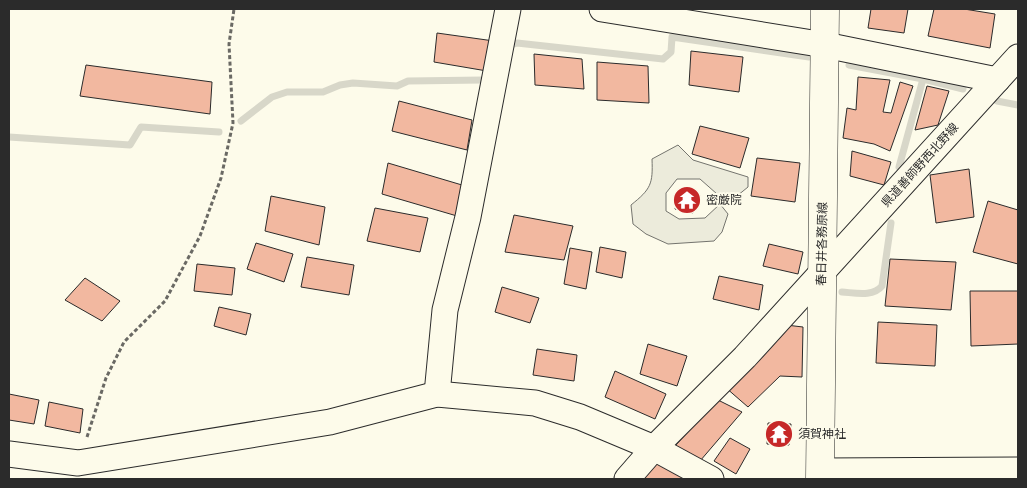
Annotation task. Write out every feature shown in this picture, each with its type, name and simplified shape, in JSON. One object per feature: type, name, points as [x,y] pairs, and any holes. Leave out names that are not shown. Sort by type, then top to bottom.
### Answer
[{"type":"main road","name":"春日井各務原線","points":[[821,475],[821,274],[825,9]]},
{"type":"street","points":[[438,394],[445,310],[468,217],[508,9]]},
{"type":"street","points":[[602,9],[825,45],[997,80]]},
{"type":"street","name":"県道善師野西北野線","points":[[627,479],[654,448],[744,357],[821,274],[1018,57]]},
{"type":"street","points":[[9,454],[78,464],[330,422],[438,394],[535,403],[580,417],[654,448],[711,479]]},
{"type":"street","points":[[821,475],[1018,470]]},
{"type":"path","points":[[78,464],[106,378],[124,342],[165,301],[200,236],[221,178],[233,122],[229,44],[234,9]]},
{"type":"shaded area","points":[[678,145],[693,160],[748,177],[748,187],[732,200],[717,194],[700,179],[677,179],[666,193],[666,211],[679,219],[705,218],[720,204],[728,214],[722,232],[714,241],[668,244],[646,234],[633,224],[631,205],[647,190],[652,174],[652,159]]},
{"type":"building","points":[[871,9],[908,9],[904,33],[868,28]]},
{"type":"building","points":[[934,9],[964,9],[995,14],[990,48],[928,36]]},
{"type":"building","points":[[437,33],[494,41],[487,71],[434,62]]},
{"type":"building","points":[[691,51],[743,57],[739,92],[689,85]]},
{"type":"building","points":[[534,54],[582,59],[584,89],[535,85]]},
{"type":"building","points":[[597,62],[648,66],[649,103],[597,100]]},
{"type":"building","points":[[86,65],[212,82],[210,114],[80,96]]},
{"type":"building","points":[[858,77],[890,80],[883,112],[891,113],[900,82],[913,86],[890,151],[874,144],[843,138],[847,108],[856,110]]},
{"type":"building","points":[[927,86],[949,91],[938,125],[915,130]]},
{"type":"building","points":[[399,101],[472,120],[467,150],[392,131]]},
{"type":"building","points":[[700,126],[749,138],[740,168],[692,154]]},
{"type":"building","points":[[852,151],[891,162],[884,185],[850,176]]},
{"type":"building","points":[[757,158],[800,163],[795,202],[751,196]]},
{"type":"building","points":[[388,163],[462,185],[457,216],[382,194]]},
{"type":"building","points":[[969,169],[974,217],[936,223],[930,175]]},
{"type":"building","name":"密厳院","points":[[681,188],[698,192],[693,213],[675,209]]},
{"type":"building","points":[[271,196],[325,207],[319,245],[265,231]]},
{"type":"building","points":[[988,201],[1018,210],[1018,264],[973,252]]},
{"type":"building","points":[[375,208],[428,218],[420,252],[367,241]]},
{"type":"building","points":[[514,215],[573,226],[564,260],[505,252]]},
{"type":"building","points":[[256,243],[293,254],[284,282],[247,269]]},
{"type":"building","points":[[769,244],[803,252],[798,274],[763,266]]},
{"type":"building","points":[[600,247],[626,252],[622,278],[596,272]]},
{"type":"building","points":[[570,248],[592,252],[586,289],[564,284]]},
{"type":"building","points":[[307,257],[354,265],[349,295],[301,287]]},
{"type":"building","points":[[890,259],[956,262],[951,310],[885,306]]},
{"type":"building","points":[[197,264],[235,268],[232,295],[194,291]]},
{"type":"building","points":[[719,276],[763,285],[759,310],[713,299]]},
{"type":"building","points":[[85,278],[120,301],[102,321],[65,300]]},
{"type":"building","points":[[502,287],[539,298],[530,323],[495,312]]},
{"type":"building","points":[[970,291],[1018,291],[1018,344],[971,346]]},
{"type":"building","points":[[219,307],[251,314],[246,335],[214,326]]},
{"type":"building","points":[[878,322],[937,325],[935,366],[876,363]]},
{"type":"building","points":[[786,325],[803,327],[802,377],[780,376],[748,407],[725,387]]},
{"type":"building","points":[[648,344],[687,356],[677,386],[640,374]]},
{"type":"building","points":[[537,349],[577,355],[574,381],[533,375]]},
{"type":"building","points":[[615,371],[666,394],[655,419],[605,397]]},
{"type":"building","points":[[9,394],[39,400],[34,424],[9,420]]},
{"type":"building","points":[[718,400],[742,412],[700,461],[673,448]]},
{"type":"building","points":[[49,402],[83,409],[80,433],[45,426]]},
{"type":"building","name":"須賀神社","points":[[768,423],[791,424],[789,445],[767,444]]},
{"type":"building","points":[[730,438],[750,449],[736,474],[714,461]]},
{"type":"building","points":[[656,462],[687,479],[642,479]]},
{"type":"waterway","points":[[507,49],[508,46],[517,43],[663,59],[671,52],[672,37],[809,57]]},
{"type":"waterway","points":[[849,65],[923,79],[963,89]]},
{"type":"waterway","points":[[899,167],[923,79]]},
{"type":"waterway","points":[[241,121],[272,97],[287,92],[323,92],[340,85],[353,83],[397,86],[408,81],[483,80]]},
{"type":"waterway","points":[[997,101],[1018,105]]},
{"type":"waterway","points":[[9,137],[130,145],[141,127],[219,132]]},
{"type":"waterway","points":[[842,292],[869,293],[882,286],[891,223]]},
{"type":"place","name":"密厳院","points":[[687,200]]},
{"type":"place","name":"須賀神社","points":[[779,434]]}]
